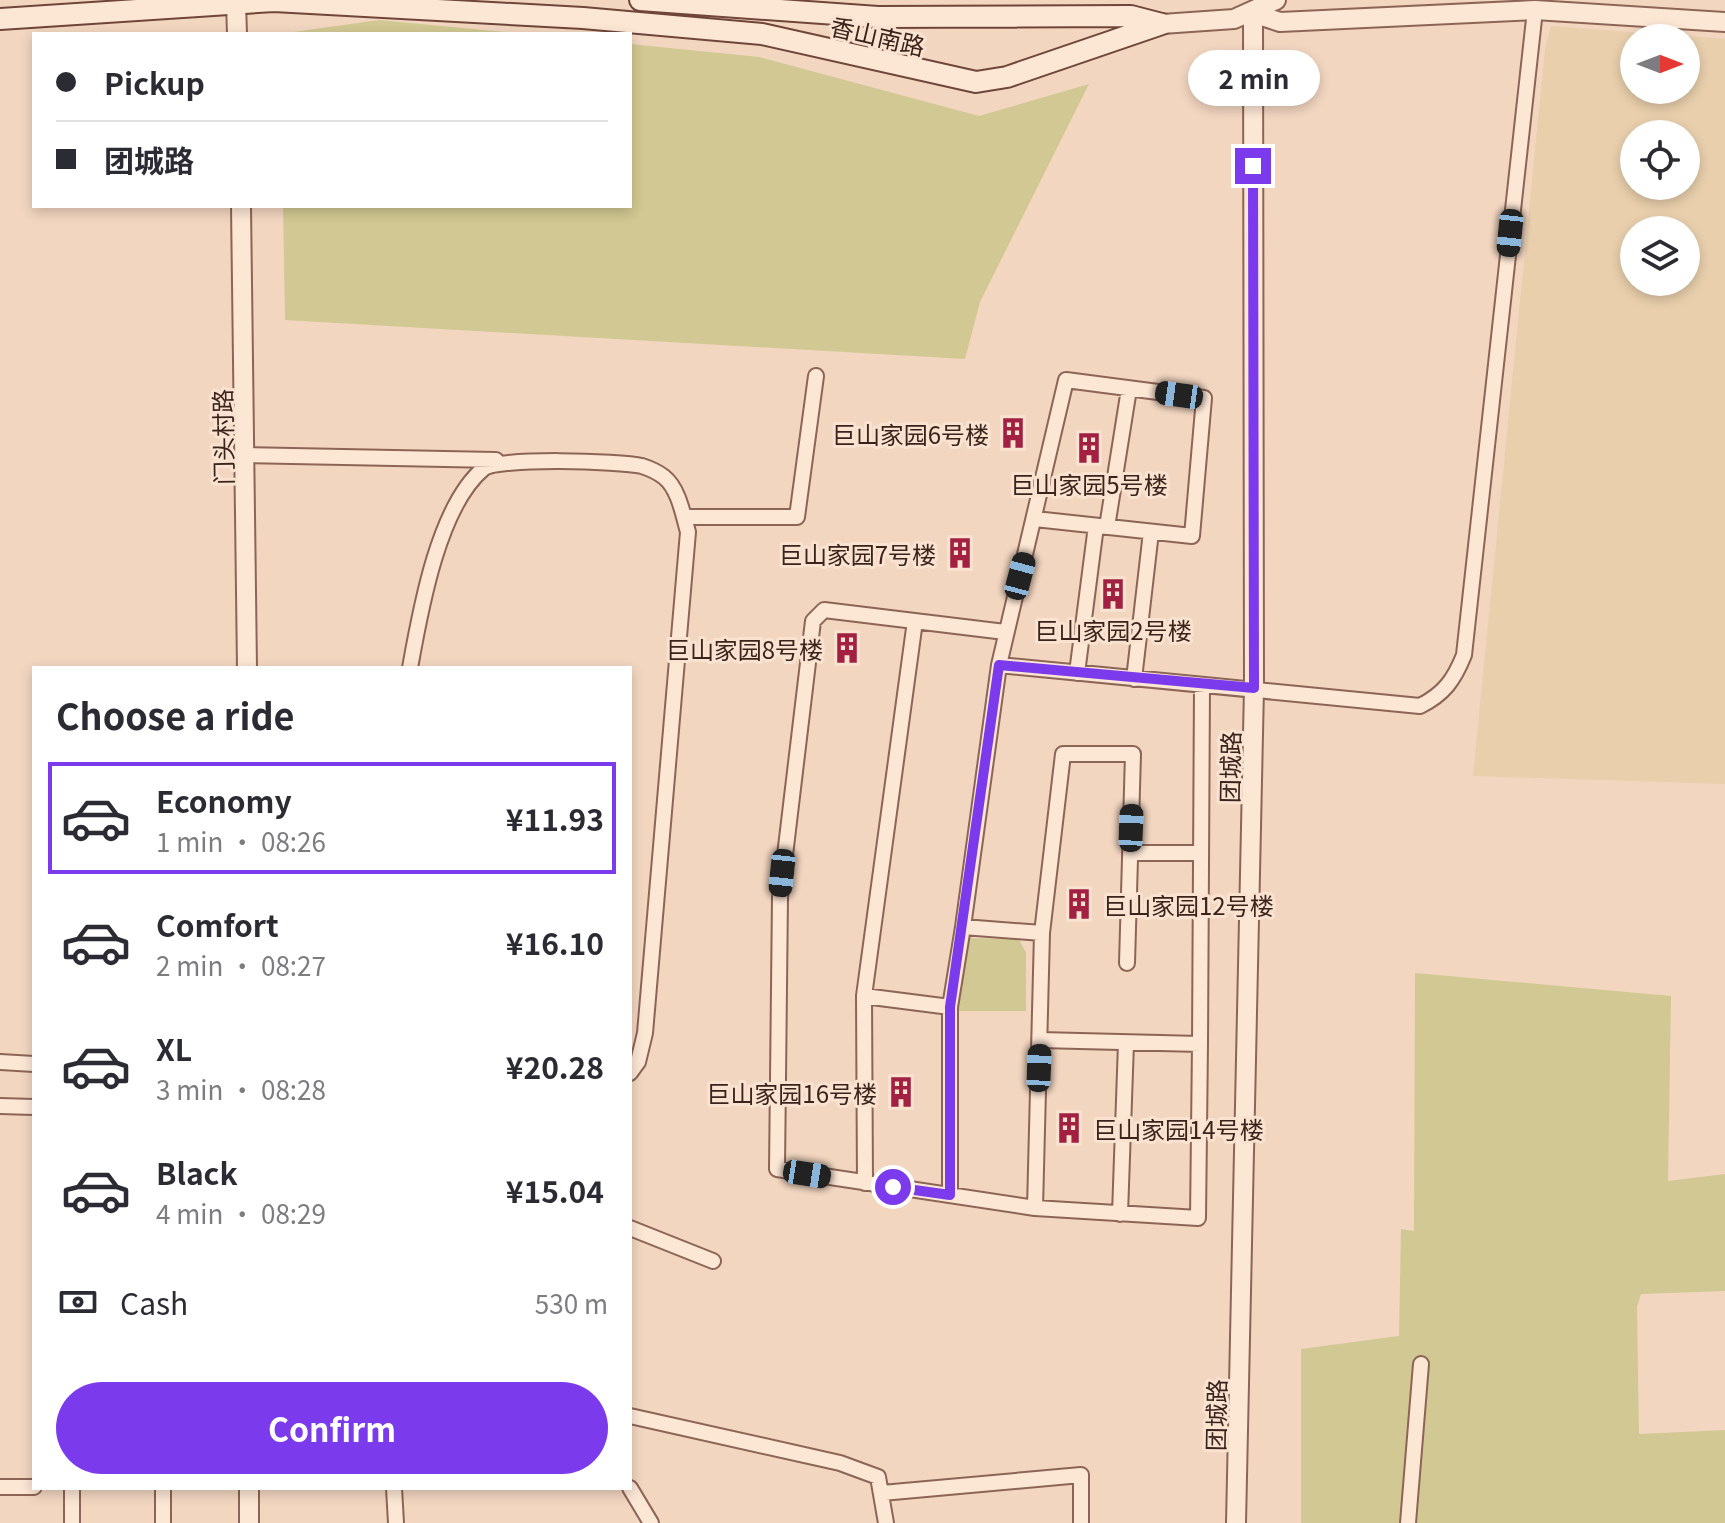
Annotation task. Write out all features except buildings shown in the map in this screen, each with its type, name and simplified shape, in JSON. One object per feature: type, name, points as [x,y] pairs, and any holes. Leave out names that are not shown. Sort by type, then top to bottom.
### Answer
[{"type":"main road","name":"香山南路","points":[[640,0],[878,17],[1131,16],[1162,24]]},
{"type":"main road","name":"香山南路","points":[[0,19],[236,3],[361,5],[684,24],[762,34],[976,82],[1007,77],[1162,24]]},
{"type":"street","name":"香山南路","points":[[1162,24],[1234,19],[1276,0]]},
{"type":"street","points":[[236,3],[237,32]]},
{"type":"street","name":"香山南路","points":[[1253,13],[1280,22],[1535,10],[1725,22]]},
{"type":"street","points":[[999,665],[1420,706],[1437,698],[1453,680],[1464,655],[1535,10]]},
{"type":"street","name":"团城路","points":[[1236,1523],[1254,688],[1253,13]]},
{"type":"street","name":"门头村路","points":[[241,208],[247,666]]},
{"type":"street","points":[[684,517],[797,517],[816,376]]},
{"type":"street","points":[[950,1195],[950,1007],[1005,632],[1035,519],[1066,380],[1204,398],[1192,536],[1035,519]]},
{"type":"street","points":[[1077,673],[1129,389]]},
{"type":"street","points":[[246,455],[642,466],[665,477],[680,502],[688,532],[645,1033],[638,1062],[632,1070]]},
{"type":"street","points":[[410,666],[423,600],[450,519],[470,484],[485,466],[513,461]]},
{"type":"street","points":[[1134,679],[1151,532]]},
{"type":"street","points":[[1005,632],[824,610],[813,621],[780,897],[777,1169],[1035,1208],[1198,1218],[1202,686]]},
{"type":"street","points":[[865,1183],[864,996],[915,621]]},
{"type":"street","points":[[1035,1208],[1042,933],[1063,754],[1133,754],[1127,963]]},
{"type":"street","points":[[1130,853],[1201,853]]},
{"type":"street","points":[[963,927],[1042,933]]},
{"type":"street","points":[[864,996],[950,1007]]},
{"type":"street","points":[[1040,1040],[1200,1044]]},
{"type":"street","points":[[1120,1214],[1126,1043]]},
{"type":"street","points":[[0,1062],[32,1064]]},
{"type":"street","points":[[0,1106],[32,1107]]},
{"type":"street","points":[[632,1229],[713,1261]]},
{"type":"street","points":[[1408,1523],[1421,1364]]},
{"type":"street","points":[[632,1416],[840,1463],[878,1477],[886,1523]]},
{"type":"street","points":[[882,1493],[1081,1475],[1081,1523]]},
{"type":"street","points":[[0,1487],[32,1487]]},
{"type":"street","points":[[72,1490],[72,1523]]},
{"type":"street","points":[[163,1490],[163,1523]]},
{"type":"street","points":[[249,1490],[249,1523]]},
{"type":"street","points":[[394,1490],[396,1523]]},
{"type":"street","points":[[631,1490],[651,1523]]},
{"type":"shaded area","points":[[379,20],[504,32],[293,32]]},
{"type":"shaded area","points":[[1551,26],[1620,31],[1620,104],[1700,104],[1700,37],[1725,39],[1725,784],[1473,776],[1545,49]]},
{"type":"shaded area","points":[[632,44],[759,57],[979,116],[1089,84],[980,302],[965,359],[285,320],[283,208],[632,208]]},
{"type":"shaded area","points":[[960,938],[1019,939],[1026,953],[1026,1011],[955,1011]]},
{"type":"shaded area","points":[[1415,973],[1671,996],[1668,1181],[1725,1174],[1725,1291],[1641,1294],[1637,1307],[1639,1434],[1725,1430],[1725,1523],[1301,1523],[1301,1349],[1399,1336],[1401,1229],[1414,1231]]},
{"type":"place","name":"巨山家园6号楼","points":[[1013,433]]},
{"type":"place","name":"巨山家园5号楼","points":[[1089,448]]},
{"type":"place","name":"巨山家园7号楼","points":[[960,553]]},
{"type":"place","name":"巨山家园2号楼","points":[[1113,594]]},
{"type":"place","name":"巨山家园8号楼","points":[[847,648]]},
{"type":"place","name":"巨山家园12号楼","points":[[1079,904]]},
{"type":"place","name":"巨山家园16号楼","points":[[901,1092]]},
{"type":"place","name":"巨山家园14号楼","points":[[1069,1128]]},
{"type":"route","points":[[893,1187],[950,1195],[950,1007],[999,665],[1202,686],[1254,688],[1253,166]]}]
